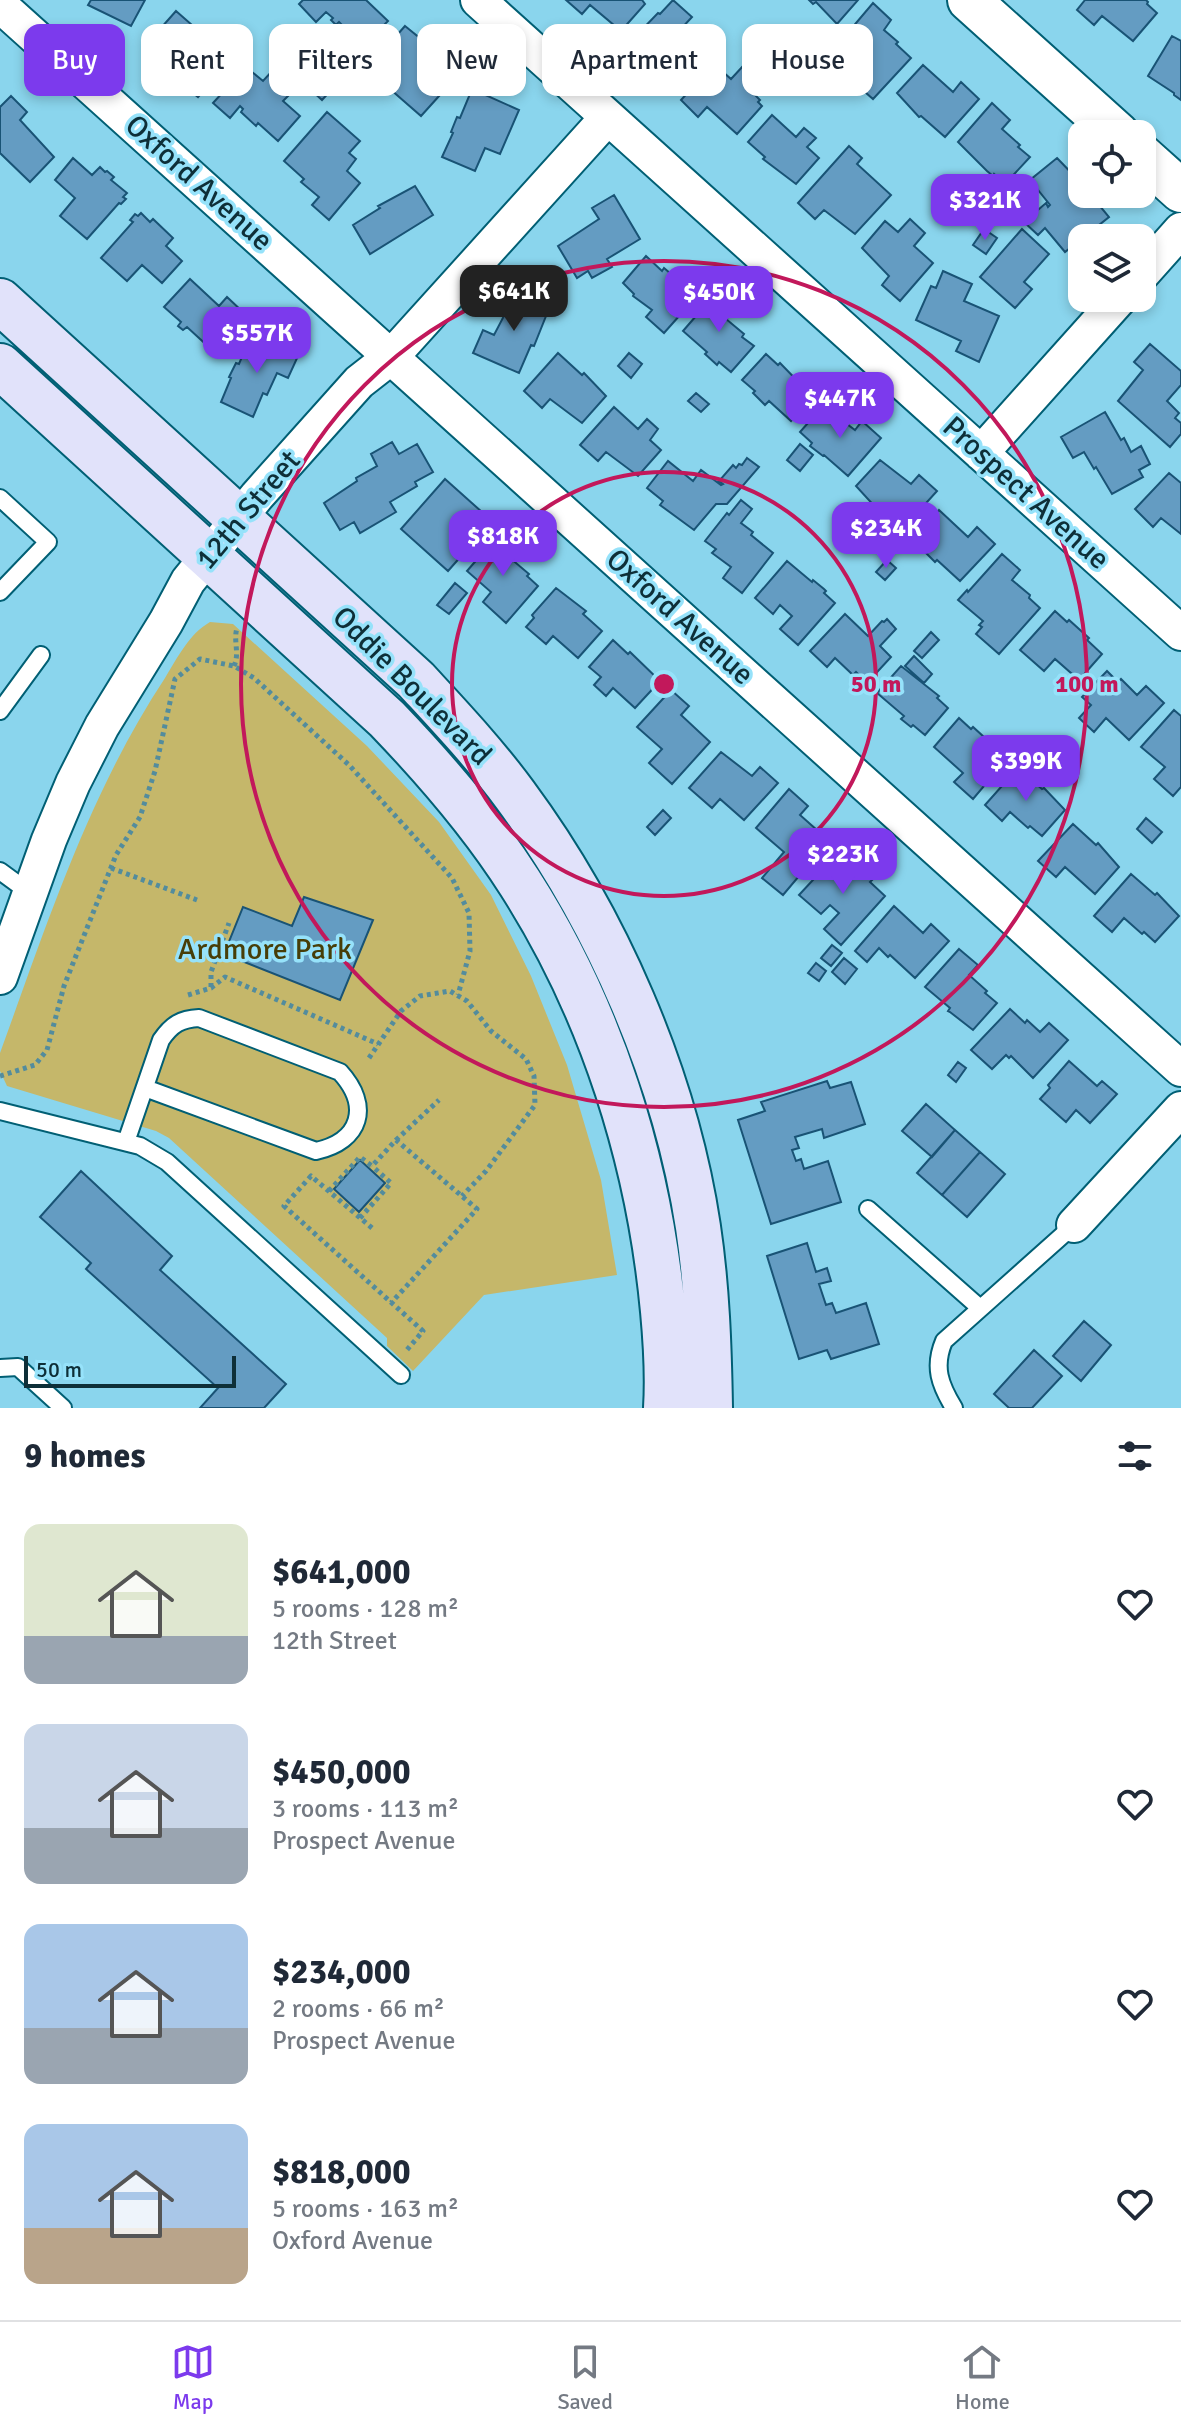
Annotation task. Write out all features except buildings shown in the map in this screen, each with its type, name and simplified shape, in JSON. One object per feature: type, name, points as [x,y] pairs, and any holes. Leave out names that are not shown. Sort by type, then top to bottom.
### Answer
[{"type":"main road","name":"Oddie Boulevard","points":[[0,301],[416,680],[471,740],[515,795],[559,861],[601,935],[631,999],[655,1060],[679,1141],[699,1238],[709,1352],[710,1408]]},
{"type":"main road","name":"Oddie Boulevard","points":[[0,366],[387,719],[432,767],[521,884],[588,1014],[633,1138],[650,1209],[660,1276],[667,1357],[666,1408]]},
{"type":"street","name":"Prospect Avenue","points":[[478,0],[1181,633]]},
{"type":"street","points":[[969,0],[1102,120]]},
{"type":"street","name":"Oxford Avenue","points":[[7,5],[391,357],[1181,1069]]},
{"type":"street","name":"12th Street","points":[[0,977],[73,783],[102,726],[188,581],[359,382],[391,357],[608,117]]},
{"type":"street","points":[[1156,169],[1181,191]]},
{"type":"street","points":[[1156,258],[1181,230]]},
{"type":"street","points":[[981,453],[1107,312]]},
{"type":"street","points":[[1074,1225],[1181,1109]]},
{"type":"lane","points":[[0,498],[48,542],[0,592]]},
{"type":"lane","points":[[0,711],[41,655]]},
{"type":"lane","points":[[0,871],[30,893]]},
{"type":"lane","points":[[126,1142],[161,1040],[169,1029],[184,1019],[199,1018],[340,1072],[351,1084],[358,1099],[358,1115],[343,1141],[316,1151],[145,1088]]},
{"type":"lane","points":[[0,1111],[140,1146],[167,1162],[396,1371]]},
{"type":"lane","points":[[868,1209],[980,1308]]},
{"type":"lane","points":[[954,1408],[938,1371],[937,1357],[944,1341],[1074,1225]]},
{"type":"lane","points":[[0,1368],[18,1367],[63,1408]]},
{"type":"path","points":[[234,666],[238,657],[235,635],[239,622]]},
{"type":"path","points":[[0,1076],[35,1065],[47,1050],[64,986],[116,855],[140,817],[155,771],[175,679],[200,659],[234,666],[254,678],[349,765],[452,878],[469,913],[470,951],[458,995]]},
{"type":"path","points":[[111,868],[197,900]]},
{"type":"path","points":[[211,988],[211,972],[229,923]]},
{"type":"path","points":[[188,995],[211,988],[225,977],[378,1044]]},
{"type":"path","points":[[369,1058],[401,1011],[420,996],[450,991],[467,1001],[491,1031],[526,1059],[534,1076],[535,1105],[486,1171],[462,1196]]},
{"type":"path","points":[[372,1166],[439,1100]]},
{"type":"path","points":[[391,1303],[477,1209],[396,1140]]},
{"type":"path","points":[[329,1191],[360,1157],[372,1166],[391,1183],[360,1218]]},
{"type":"path","points":[[372,1228],[311,1176],[284,1206],[423,1331],[396,1371]]},
{"type":"green space","name":"Ardmore Park","points":[[210,622],[233,624],[367,746],[439,822],[491,895],[531,976],[567,1065],[601,1180],[617,1275],[484,1295],[413,1371],[387,1346],[387,1338],[169,1138],[156,1131],[7,1086],[0,1071],[0,1053],[53,908],[92,813],[138,722],[179,654],[190,639]]}]
